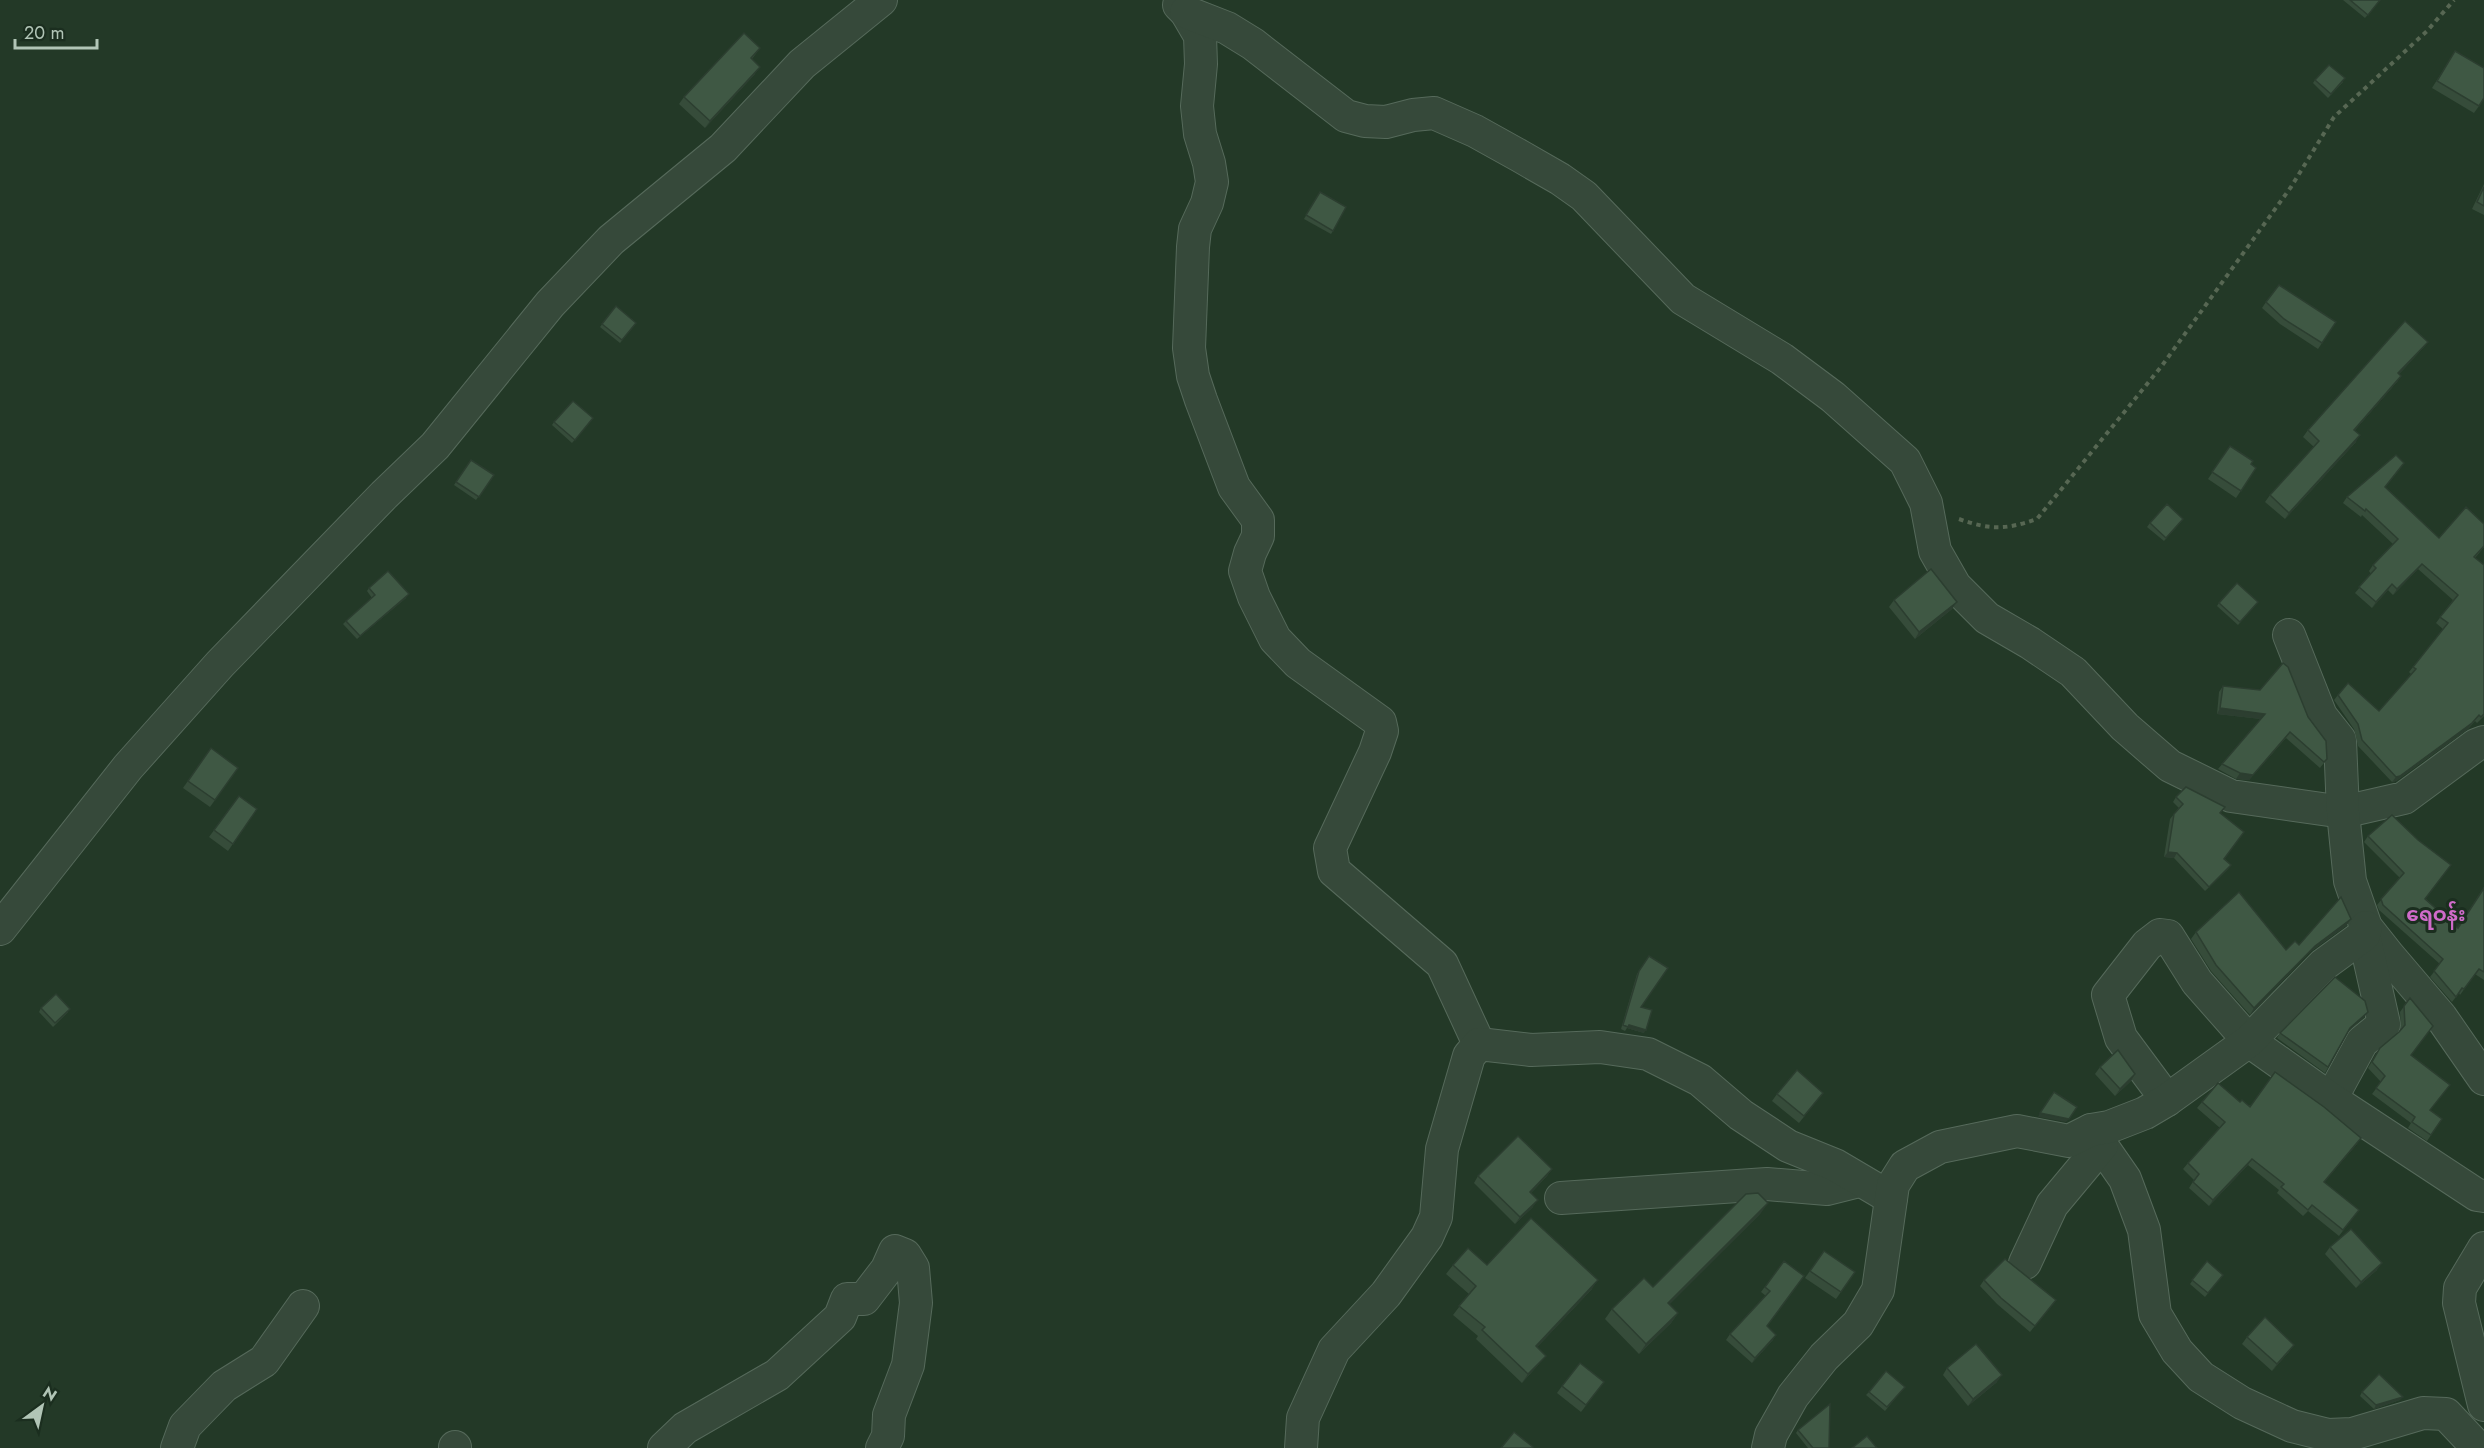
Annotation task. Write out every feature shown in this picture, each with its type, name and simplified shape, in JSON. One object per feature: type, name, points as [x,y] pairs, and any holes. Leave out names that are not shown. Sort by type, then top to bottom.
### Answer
[{"type":"street","points":[[0,929],[128,767],[220,664],[384,495],[435,446],[550,304],[611,240],[723,148],[802,64],[881,0]]},
{"type":"street","points":[[1180,6],[1227,28],[1253,44],[1346,116],[1365,121],[1386,122],[1413,115],[1434,113],[1475,131],[1560,178],[1584,196],[1683,299],[1782,359],[1833,397],[1905,461],[1926,503],[1935,551],[1955,586],[1987,618],[2073,672],[2125,727],[2170,766],[2231,796],[2343,812],[2404,798],[2476,745],[2484,742]]},
{"type":"street","points":[[1180,6],[1200,36],[1201,64],[1197,106],[1200,134],[1212,182],[1207,203],[1196,228],[1193,247],[1189,348],[1193,376],[1234,487],[1258,520],[1258,536],[1245,571],[1254,597],[1275,639],[1298,663],[1380,722],[1382,731],[1375,752],[1330,848],[1334,871],[1442,964],[1479,1044]]},
{"type":"street","points":[[2289,635],[2321,716],[2340,740],[2343,812],[2350,881],[2365,931],[2384,1024],[2362,1042],[2331,1099]]},
{"type":"street","points":[[2025,1263],[2052,1205],[2096,1138],[2109,1126],[2127,1120],[2167,1100],[2249,1041],[2323,965],[2365,931]]},
{"type":"street","points":[[2365,931],[2441,1017],[2484,1079]]},
{"type":"street","points":[[2167,1100],[2121,1038],[2108,995],[2146,945],[2160,935],[2168,936],[2197,982],[2249,1041],[2331,1099],[2477,1195],[2484,1196]]},
{"type":"street","points":[[1479,1044],[1531,1050],[1600,1047],[1648,1054],[1700,1080],[1741,1114],[1788,1146],[1834,1165],[1891,1198]]},
{"type":"street","points":[[1301,1448],[1303,1418],[1334,1350],[1386,1294],[1427,1237],[1436,1217],[1442,1149],[1469,1056],[1479,1044]]},
{"type":"street","points":[[1768,1448],[1771,1434],[1793,1396],[1824,1357],[1858,1324],[1878,1290],[1893,1185],[1905,1166],[1940,1147],[2017,1131],[2069,1141],[2096,1138]]},
{"type":"street","points":[[2096,1138],[2125,1179],[2144,1230],[2155,1314],[2177,1351],[2201,1377],[2242,1403],[2292,1426],[2328,1435],[2352,1434],[2423,1413],[2446,1414],[2478,1448]]},
{"type":"street","points":[[1561,1198],[1767,1184],[1827,1189],[1859,1181]]},
{"type":"street","points":[[2484,1248],[2460,1288],[2459,1303],[2484,1405]]},
{"type":"street","points":[[663,1448],[685,1428],[777,1375],[840,1317],[847,1299],[864,1299],[887,1269],[895,1251],[905,1255],[913,1268],[916,1304],[908,1365],[889,1415],[888,1436],[882,1448]]},
{"type":"street","points":[[177,1448],[184,1426],[224,1386],[264,1361],[303,1306]]},
{"type":"path","points":[[1926,503],[1956,518],[1984,528],[2022,524],[2037,519],[2161,367],[2290,187],[2334,117],[2427,31],[2454,0]]},
{"type":"building","points":[[2350,0],[2380,0],[2368,15]]},
{"type":"building","points":[[744,33],[760,48],[751,58],[760,67],[710,121],[684,97]]},
{"type":"building","points":[[2455,51],[2484,68],[2484,98],[2479,106],[2437,81]]},
{"type":"building","points":[[2329,65],[2345,78],[2331,94],[2315,80]]},
{"type":"building","points":[[2484,187],[2484,206],[2477,202]]},
{"type":"building","points":[[1320,192],[1346,207],[1333,231],[1306,215]]},
{"type":"building","points":[[2279,285],[2336,322],[2322,343],[2284,319],[2266,302]]},
{"type":"building","points":[[616,306],[636,323],[622,340],[602,324]]},
{"type":"building","points":[[2405,321],[2428,342],[2398,373],[2401,376],[2354,430],[2360,435],[2289,513],[2270,495],[2319,441],[2308,430]]},
{"type":"building","points":[[573,401],[593,418],[575,440],[554,422]]},
{"type":"building","points":[[2230,446],[2253,461],[2251,464],[2256,468],[2241,491],[2212,472]]},
{"type":"building","points":[[2396,455],[2404,463],[2385,487],[2439,538],[2466,507],[2484,524],[2484,546],[2474,557],[2484,565],[2484,714],[2481,717],[2479,715],[2472,723],[2396,777],[2362,740],[2358,724],[2338,695],[2348,683],[2379,711],[2416,669],[2413,667],[2448,623],[2440,617],[2458,595],[2422,564],[2397,589],[2392,584],[2376,602],[2359,587],[2376,568],[2373,565],[2398,539],[2366,509],[2365,511],[2347,497]]},
{"type":"building","points":[[471,460],[494,475],[479,497],[456,482]]},
{"type":"building","points":[[2167,504],[2183,519],[2166,538],[2150,523]]},
{"type":"building","points":[[1931,569],[1957,602],[1919,632],[1894,600]]},
{"type":"building","points":[[388,571],[409,594],[360,636],[346,621],[375,595],[369,588]]},
{"type":"building","points":[[2237,583],[2258,602],[2240,622],[2219,603]]},
{"type":"building","points":[[2283,663],[2288,667],[2308,717],[2326,741],[2327,759],[2324,762],[2290,732],[2253,775],[2240,773],[2222,764],[2265,714],[2220,708],[2223,686],[2260,690]]},
{"type":"building","points":[[211,748],[238,768],[215,800],[188,781]]},
{"type":"building","points":[[2186,787],[2225,807],[2220,813],[2244,832],[2224,859],[2231,865],[2209,887],[2177,853],[2168,852],[2174,814],[2183,804],[2176,797]]},
{"type":"building","points":[[239,796],[257,809],[233,844],[214,830]]},
{"type":"building","points":[[2392,815],[2418,840],[2451,865],[2425,899],[2458,928],[2484,888],[2484,972],[2479,969],[2456,997],[2434,971],[2443,959],[2383,905],[2381,899],[2404,873],[2368,836]]},
{"type":"building","points":[[2239,892],[2286,950],[2295,941],[2299,945],[2341,897],[2351,919],[2315,946],[2254,1008],[2216,965],[2196,932]]},
{"type":"building","points":[[1649,956],[1668,968],[1641,1007],[1652,1010],[1646,1030],[1623,1025],[1639,971]]},
{"type":"building","points":[[2335,977],[2365,1001],[2368,1012],[2350,1028],[2328,1067],[2280,1033]]},
{"type":"building","points":[[56,994],[70,1009],[55,1023],[41,1008]]},
{"type":"building","points":[[2410,998],[2433,1026],[2411,1055],[2450,1085],[2430,1110],[2442,1119],[2431,1135],[2412,1122],[2415,1117],[2376,1088],[2385,1076],[2372,1062],[2380,1048],[2405,1025],[2404,1006]]},
{"type":"building","points":[[2118,1050],[2135,1074],[2120,1089],[2100,1067]]},
{"type":"building","points":[[1797,1070],[1823,1093],[1804,1116],[1777,1094]]},
{"type":"building","points":[[2275,1072],[2324,1107],[2361,1138],[2324,1182],[2359,1210],[2343,1230],[2312,1205],[2308,1210],[2281,1187],[2284,1184],[2252,1159],[2213,1200],[2193,1182],[2199,1174],[2188,1163],[2225,1122],[2202,1102],[2218,1083],[2240,1102],[2242,1100],[2250,1107]]},
{"type":"building","points":[[2054,1092],[2077,1107],[2069,1119],[2040,1113]]},
{"type":"building","points":[[1518,1136],[1552,1169],[1530,1192],[1538,1200],[1520,1217],[1478,1176]]},
{"type":"building","points":[[1758,1193],[1768,1203],[1668,1303],[1678,1313],[1646,1344],[1612,1309],[1644,1278],[1653,1287],[1746,1194]]},
{"type":"building","points":[[1531,1218],[1598,1280],[1536,1346],[1546,1356],[1528,1374],[1482,1330],[1485,1327],[1459,1306],[1476,1286],[1453,1265],[1468,1248],[1487,1265]]},
{"type":"building","points":[[2351,1229],[2382,1263],[2361,1282],[2330,1247]]},
{"type":"building","points":[[1824,1251],[1855,1272],[1841,1292],[1810,1271]]},
{"type":"building","points":[[2005,1259],[2056,1300],[2035,1326],[2001,1298],[1984,1280]]},
{"type":"building","points":[[1784,1261],[1804,1276],[1767,1326],[1776,1335],[1755,1358],[1730,1334],[1770,1291],[1765,1287]]},
{"type":"building","points":[[2207,1261],[2223,1275],[2208,1293],[2192,1280]]},
{"type":"building","points":[[2265,1317],[2294,1345],[2277,1364],[2247,1337]]},
{"type":"building","points":[[1976,1344],[2002,1375],[1973,1399],[1947,1368]]},
{"type":"building","points":[[1580,1363],[1604,1382],[1586,1405],[1562,1386]]},
{"type":"building","points":[[1886,1371],[1905,1387],[1887,1407],[1869,1392]]},
{"type":"building","points":[[2379,1374],[2403,1397],[2376,1405],[2362,1392]]},
{"type":"building","points":[[1830,1404],[1829,1448],[1813,1448],[1798,1430]]},
{"type":"building","points":[[1514,1432],[1533,1447],[1501,1448]]},
{"type":"building","points":[[1867,1436],[1877,1448],[1852,1448]]},
{"type":"district","name":"ရေဝန်း","points":[[2436,914]]}]
